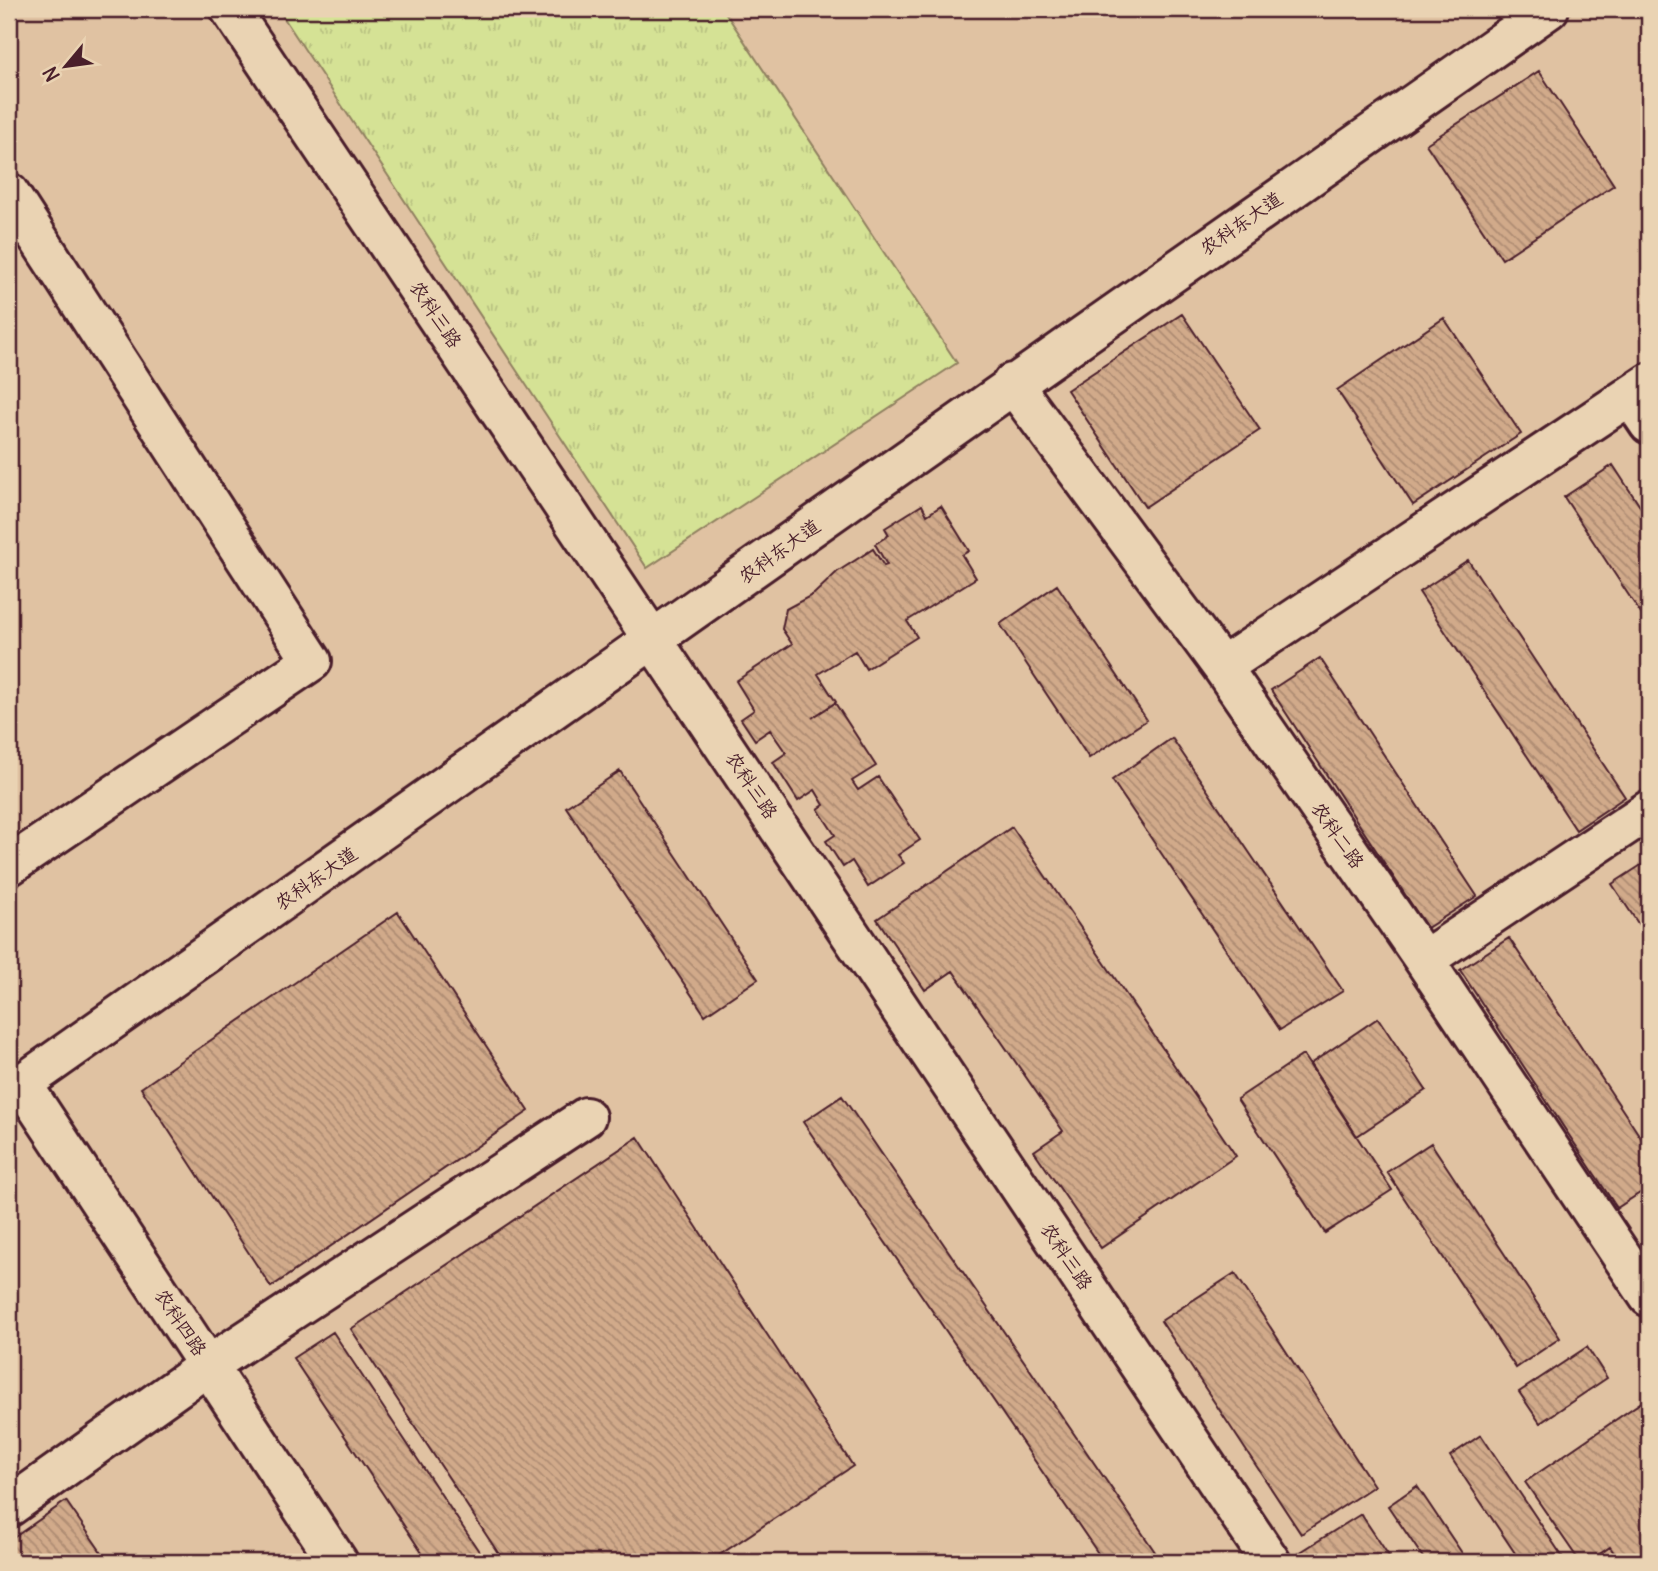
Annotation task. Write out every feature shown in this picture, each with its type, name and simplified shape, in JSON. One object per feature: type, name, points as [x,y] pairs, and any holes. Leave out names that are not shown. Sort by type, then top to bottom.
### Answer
[{"type":"street","name":"农科三路","points":[[230,9],[1271,1562]]},
{"type":"street","name":"农科东大道","points":[[15,1089],[655,641],[1012,383],[1549,9]]},
{"type":"street","points":[[9,193],[312,661],[9,866]]},
{"type":"street","name":"农科二路","points":[[1012,383],[1222,667],[1424,960],[1649,1297]]},
{"type":"street","points":[[1222,667],[1643,401]]},
{"type":"street","points":[[1424,960],[1649,810]]},
{"type":"street","name":"农科四路","points":[[15,1089],[209,1365],[338,1562]]},
{"type":"street","points":[[9,1507],[209,1365],[586,1117]]},
{"type":"shaded area","points":[[9,9],[1649,9],[1649,1562],[9,1562]]},
{"type":"green space","points":[[278,9],[723,9],[957,363],[647,568]]},
{"type":"building","points":[[1539,71],[1614,185],[1502,259],[1426,144]]},
{"type":"building","points":[[1182,314],[1260,430],[1145,507],[1067,390]]},
{"type":"building","points":[[1444,318],[1521,434],[1413,505],[1337,390]]},
{"type":"building","points":[[1613,465],[1649,520],[1649,626],[1564,497]]},
{"type":"building","points":[[922,505],[927,515],[941,506],[969,551],[962,555],[976,578],[907,621],[917,637],[866,669],[855,651],[818,674],[836,702],[812,718],[835,703],[876,766],[852,781],[858,790],[878,777],[920,840],[898,855],[904,863],[868,887],[852,861],[843,867],[826,841],[835,835],[818,809],[824,805],[815,790],[798,801],[773,762],[786,753],[770,730],[755,740],[741,719],[754,710],[736,681],[792,644],[782,629],[786,609],[814,594],[837,572],[873,549],[884,566],[887,565],[875,544],[889,535],[885,528]]},
{"type":"building","points":[[1468,560],[1625,797],[1576,830],[1419,592]]},
{"type":"building","points":[[1057,585],[1147,720],[1089,758],[1000,624]]},
{"type":"building","points":[[1320,658],[1477,896],[1427,928],[1271,690]]},
{"type":"building","points":[[1172,738],[1343,991],[1280,1030],[1112,780]]},
{"type":"building","points":[[620,771],[758,979],[705,1015],[566,807]]},
{"type":"building","points":[[1012,827],[1236,1156],[1101,1248],[1034,1151],[1063,1131],[953,971],[925,990],[877,919]]},
{"type":"building","points":[[1649,860],[1649,940],[1612,884]]},
{"type":"building","points":[[398,912],[529,1111],[271,1287],[141,1088]]},
{"type":"building","points":[[1509,938],[1649,1150],[1649,1187],[1617,1208],[1460,970]]},
{"type":"building","points":[[1378,1018],[1426,1090],[1357,1136],[1310,1064]]},
{"type":"building","points":[[1303,1055],[1392,1190],[1325,1233],[1237,1099]]},
{"type":"building","points":[[842,1096],[1162,1562],[1104,1562],[803,1122]]},
{"type":"building","points":[[638,1137],[853,1466],[709,1562],[504,1562],[351,1329]]},
{"type":"building","points":[[1431,1143],[1560,1338],[1516,1368],[1387,1172]]},
{"type":"building","points":[[1235,1273],[1374,1486],[1301,1534],[1161,1321]]},
{"type":"building","points":[[333,1332],[486,1562],[428,1562],[293,1358]]},
{"type":"building","points":[[1587,1347],[1607,1378],[1540,1423],[1519,1392]]},
{"type":"building","points":[[1649,1397],[1649,1552],[1634,1562],[1580,1562],[1525,1482]]},
{"type":"building","points":[[1481,1435],[1566,1562],[1521,1562],[1450,1456]]},
{"type":"building","points":[[1417,1486],[1468,1562],[1426,1562],[1388,1506]]},
{"type":"building","points":[[66,1501],[108,1562],[9,1562],[9,1541]]},
{"type":"building","points":[[1361,1514],[1393,1562],[1294,1562],[1291,1558]]},
{"type":"building","points":[[1610,1547],[1620,1562],[1588,1562]]}]
